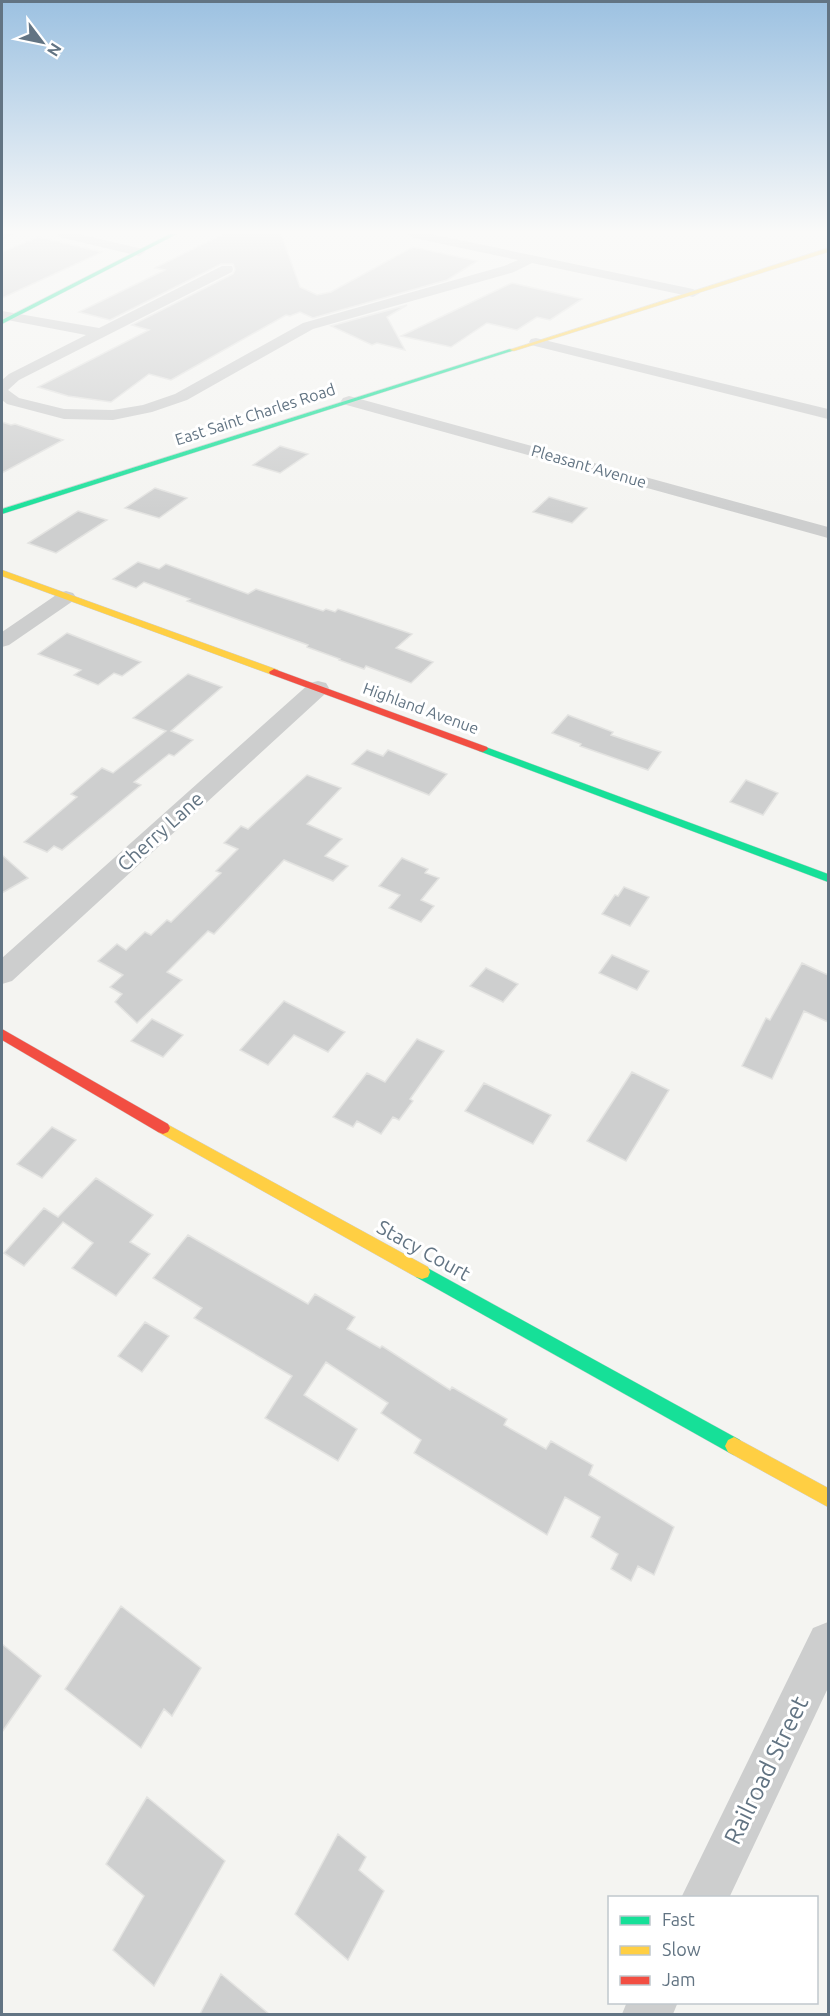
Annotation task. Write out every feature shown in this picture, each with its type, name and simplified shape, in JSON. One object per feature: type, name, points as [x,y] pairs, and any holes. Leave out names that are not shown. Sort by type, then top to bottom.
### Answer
[{"type":"street","points":[[69,328],[100,333]]},
{"type":"street","points":[[110,328],[14,377],[2,391],[13,401],[64,414],[113,415],[146,409],[181,398],[304,328]]},
{"type":"street","name":"East Saint Charles Road","points":[[2,512],[581,328]]},
{"type":"street","points":[[536,342],[828,414]]},
{"type":"street","name":"Pleasant Avenue","points":[[350,401],[828,533]]},
{"type":"street","name":"Highland Avenue","points":[[2,573],[828,878]]},
{"type":"street","points":[[2,641],[66,597]]},
{"type":"street","name":"Cherry Lane","points":[[2,974],[318,688]]},
{"type":"street","name":"Stacy Court","points":[[2,1034],[149,1120],[828,1498]]},
{"type":"street","name":"Railroad Street","points":[[705,1896],[828,1643]]},
{"type":"building","points":[[142,328],[263,328],[171,380],[149,374],[111,402],[68,396],[38,387],[149,330]]},
{"type":"building","points":[[335,328],[393,328],[405,350],[377,343],[372,345]]},
{"type":"building","points":[[418,328],[479,328],[451,347],[401,336]]},
{"type":"building","points":[[2,422],[15,424],[63,440],[2,473]]},
{"type":"building","points":[[280,446],[308,454],[280,473],[253,465]]},
{"type":"building","points":[[155,488],[187,498],[159,518],[125,508]]},
{"type":"building","points":[[549,497],[587,508],[572,523],[533,512]]},
{"type":"building","points":[[78,511],[107,520],[56,553],[28,543]]},
{"type":"building","points":[[138,562],[159,569],[166,564],[248,594],[256,589],[323,611],[326,609],[335,612],[338,609],[412,634],[396,648],[433,662],[411,683],[366,666],[364,669],[339,660],[307,647],[308,645],[187,601],[190,599],[144,582],[136,588],[113,579]]},
{"type":"building","points":[[67,633],[141,662],[122,676],[114,673],[98,685],[74,675],[81,670],[38,654]]},
{"type":"building","points":[[188,674],[222,687],[171,731],[193,740],[174,756],[169,754],[134,782],[141,785],[62,850],[54,846],[47,852],[24,842],[77,797],[71,794],[102,768],[113,773],[166,731],[133,718]]},
{"type":"building","points":[[568,715],[613,732],[611,735],[661,752],[648,770],[580,746],[581,744],[552,733]]},
{"type":"building","points":[[367,750],[383,756],[388,750],[447,774],[429,795],[352,764]]},
{"type":"building","points":[[307,775],[341,788],[307,824],[342,839],[325,856],[348,866],[333,881],[284,860],[214,934],[208,931],[167,972],[182,980],[137,1023],[115,1002],[122,994],[110,987],[123,975],[98,961],[117,944],[126,950],[145,932],[151,935],[167,920],[171,922],[221,873],[216,871],[238,849],[224,843],[241,826],[248,829]]},
{"type":"building","points":[[746,780],[778,793],[763,815],[730,802]]},
{"type":"building","points":[[2,855],[28,878],[2,893]]},
{"type":"building","points":[[402,858],[428,869],[425,873],[439,878],[421,900],[434,906],[421,922],[389,908],[400,895],[379,886]]},
{"type":"building","points":[[624,887],[649,897],[630,926],[602,914],[615,895],[618,896]]},
{"type":"building","points":[[612,955],[649,971],[637,990],[599,973]]},
{"type":"building","points":[[802,963],[828,975],[828,1022],[804,1011],[772,1079],[742,1066],[766,1018],[770,1020]]},
{"type":"building","points":[[486,968],[518,984],[503,1002],[470,986]]},
{"type":"building","points":[[284,1001],[345,1032],[328,1052],[294,1035],[268,1065],[240,1050]]},
{"type":"building","points":[[152,1019],[183,1035],[163,1057],[131,1041]]},
{"type":"building","points":[[417,1039],[444,1051],[410,1099],[413,1101],[399,1120],[393,1117],[381,1134],[357,1121],[353,1127],[333,1117],[367,1073],[385,1082]]},
{"type":"building","points":[[632,1072],[669,1090],[626,1161],[587,1141]]},
{"type":"building","points":[[484,1083],[551,1115],[533,1144],[465,1111]]},
{"type":"building","points":[[52,1127],[76,1140],[42,1178],[17,1164]]},
{"type":"building","points":[[96,1178],[153,1215],[130,1242],[150,1254],[116,1296],[72,1268],[93,1243],[63,1222],[24,1266],[4,1253],[44,1208],[58,1217]]},
{"type":"building","points":[[188,1235],[308,1304],[315,1294],[355,1317],[347,1329],[380,1348],[382,1346],[450,1390],[452,1387],[507,1419],[504,1425],[546,1449],[551,1441],[593,1465],[589,1475],[674,1527],[654,1575],[638,1566],[631,1581],[611,1569],[618,1554],[591,1537],[600,1517],[565,1497],[547,1535],[414,1453],[421,1440],[381,1413],[388,1403],[326,1362],[304,1395],[357,1429],[338,1461],[265,1418],[292,1376],[194,1318],[202,1308],[153,1278]]},
{"type":"building","points":[[145,1322],[169,1336],[142,1372],[118,1356]]},
{"type":"building","points":[[121,1606],[201,1668],[172,1716],[164,1709],[141,1748],[65,1689]]},
{"type":"building","points":[[2,1644],[41,1676],[2,1732]]},
{"type":"building","points":[[147,1797],[225,1861],[154,1986],[113,1950],[144,1896],[106,1864]]},
{"type":"building","points":[[338,1834],[366,1857],[359,1870],[384,1891],[348,1960],[295,1914]]},
{"type":"building","points":[[221,1974],[269,2014],[200,2014]]},
{"type":"traffic: fast","points":[[2,512],[512,350]]},
{"type":"traffic: fast","points":[[483,749],[828,878]]},
{"type":"traffic: fast","points":[[422,1272],[734,1446]]},
{"type":"traffic: slow","points":[[512,350],[581,328]]},
{"type":"traffic: slow","points":[[2,573],[274,672]]},
{"type":"traffic: slow","points":[[163,1128],[422,1272]]},
{"type":"traffic: slow","points":[[734,1446],[828,1498]]},
{"type":"traffic: jam","points":[[274,672],[483,749]]},
{"type":"traffic: jam","points":[[2,1034],[163,1128]]}]
